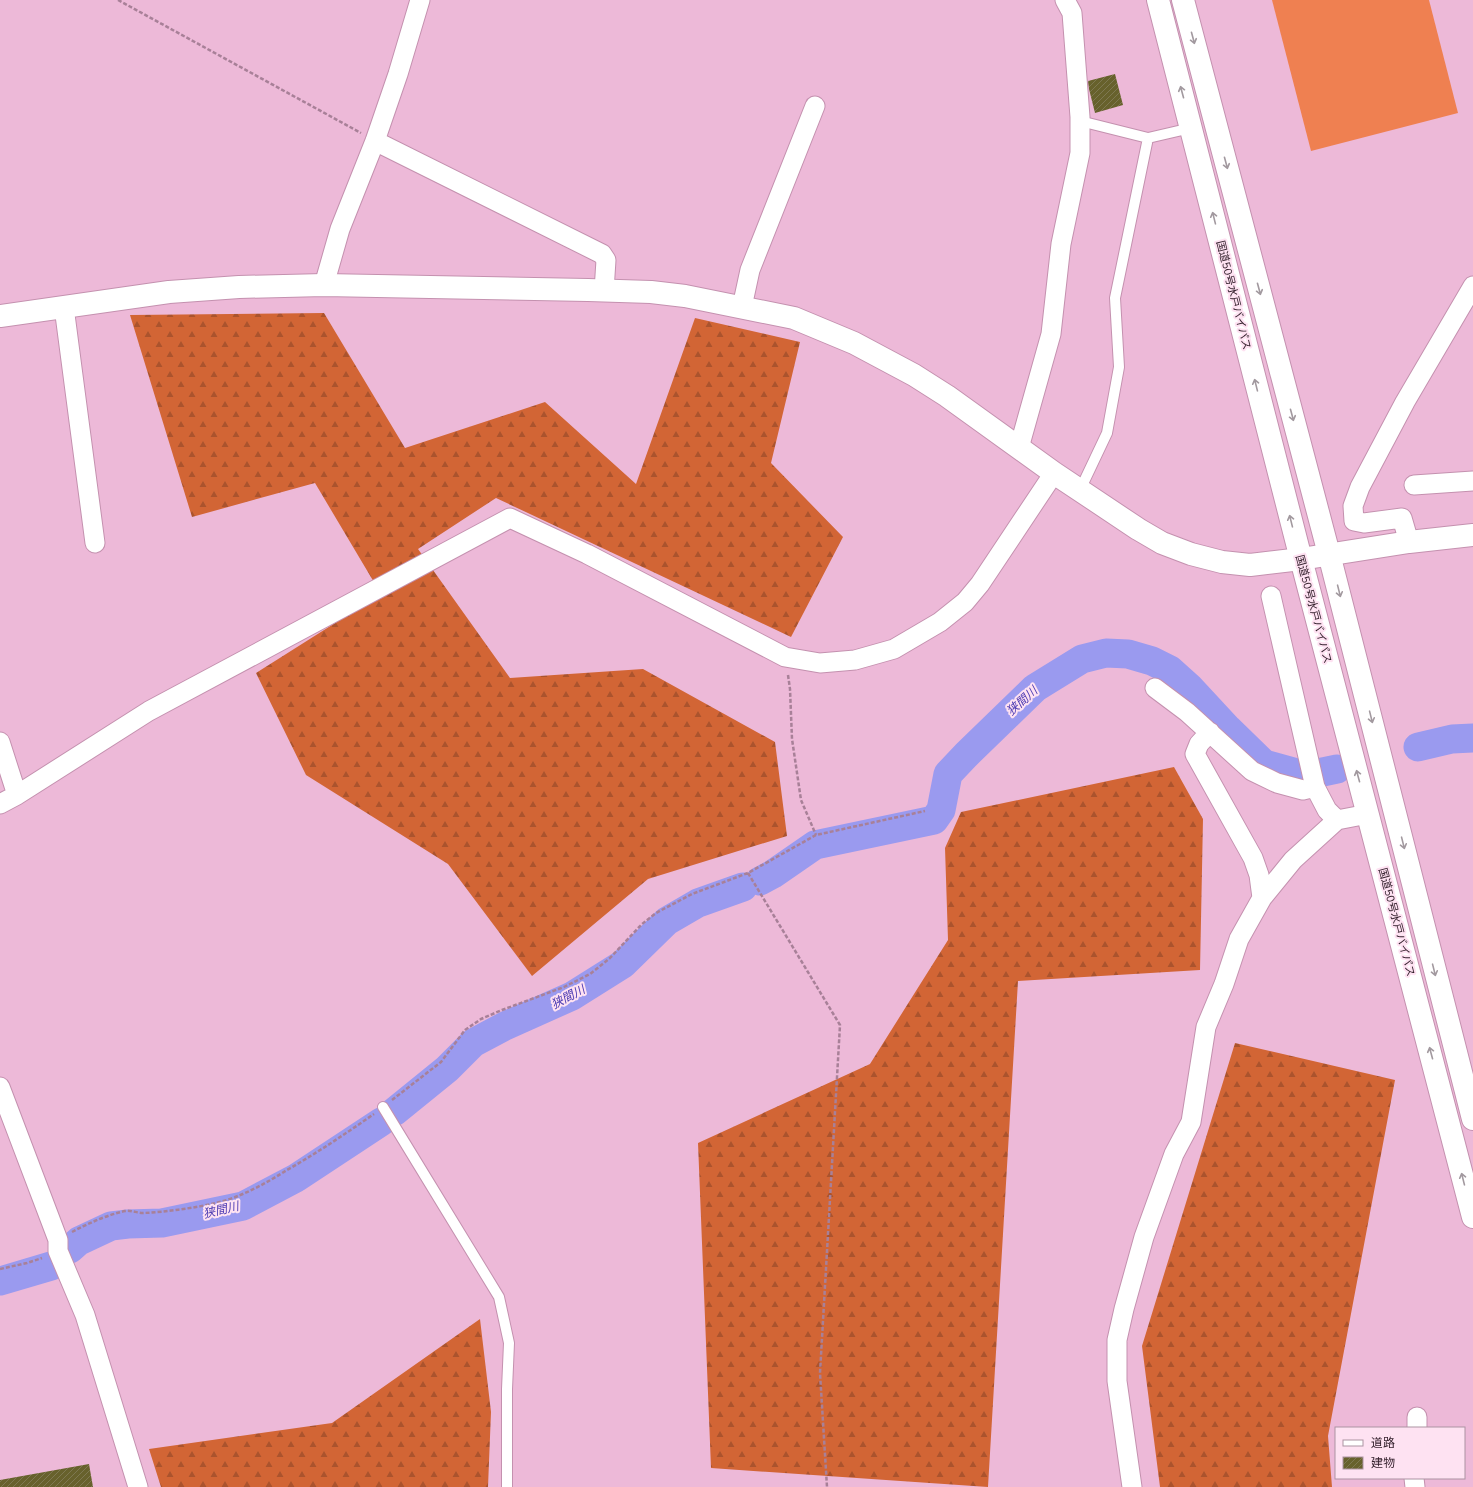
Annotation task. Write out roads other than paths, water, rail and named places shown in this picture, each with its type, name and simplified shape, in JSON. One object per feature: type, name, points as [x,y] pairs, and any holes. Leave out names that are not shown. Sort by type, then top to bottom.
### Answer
[{"type":"main road","name":"国道50号水戸バイパス","points":[[1158,0],[1192,128],[1301,559],[1473,1217]]},
{"type":"main road","points":[[1183,0],[1329,554],[1473,1119]]},
{"type":"main road","points":[[0,316],[169,292],[239,287],[324,285],[651,292],[686,296],[794,318],[854,343],[914,375],[948,396],[1054,473],[1138,530],[1162,543],[1191,554],[1222,562],[1250,565],[1301,559],[1409,542],[1473,535]]},
{"type":"street","points":[[324,285],[340,229],[376,141],[420,0]]},
{"type":"street","points":[[1019,448],[1052,334],[1061,244],[1080,153],[1080,121],[1072,13],[1065,0]]},
{"type":"street","points":[[742,307],[750,270],[815,106]]},
{"type":"street","points":[[376,141],[602,254],[606,260],[604,291]]},
{"type":"street","points":[[1409,542],[1402,518],[1364,523],[1354,521],[1353,506],[1360,487],[1402,409],[1473,286]]},
{"type":"street","points":[[64,307],[95,543]]},
{"type":"street","points":[[0,804],[18,795],[149,711],[510,518],[587,554],[785,657],[820,663],[855,660],[894,649],[940,622],[965,602],[980,584],[1054,473]]},
{"type":"street","points":[[1414,485],[1473,481]]},
{"type":"street","points":[[1270,596],[1316,787],[1327,810],[1337,820]]},
{"type":"street","points":[[1155,688],[1187,712],[1252,771],[1277,783],[1304,790],[1316,787]]},
{"type":"street","points":[[1210,732],[1199,744],[1195,754],[1253,858],[1259,875],[1262,898]]},
{"type":"street","points":[[0,742],[18,795]]},
{"type":"street","points":[[1132,1487],[1117,1381],[1117,1340],[1146,1230],[1174,1154],[1191,1122],[1206,1027],[1224,984],[1239,939],[1262,898],[1293,860],[1337,820],[1368,814]]},
{"type":"street","points":[[0,1087],[85,1315],[138,1487]]},
{"type":"lane","points":[[1080,121],[1148,138],[1192,128]]},
{"type":"lane","points":[[1080,490],[1107,433],[1119,367],[1114,298],[1148,138]]},
{"type":"lane","points":[[383,1107],[499,1297],[509,1343],[507,1389],[507,1487]]},
{"type":"waterway","name":"狭間川","points":[[760,881],[773,874],[815,845],[934,820],[941,810],[948,774],[1035,688],[1082,659],[1106,653],[1128,654],[1152,661],[1170,670],[1190,688],[1228,729],[1264,764],[1304,775]]},
{"type":"waterway","name":"狭間川","points":[[1418,747],[1452,739],[1473,738]]},
{"type":"waterway","name":"狭間川","points":[[1318,773],[1337,769]]},
{"type":"waterway","name":"狭間川","points":[[394,1112],[447,1069],[473,1043],[505,1026],[572,996],[623,964],[667,921],[698,903],[743,887]]},
{"type":"waterway","name":"狭間川","points":[[70,1249],[79,1241],[111,1226],[162,1223],[243,1206],[296,1178],[381,1122]]},
{"type":"waterway","name":"狭間川","points":[[0,1281],[51,1266]]}]
